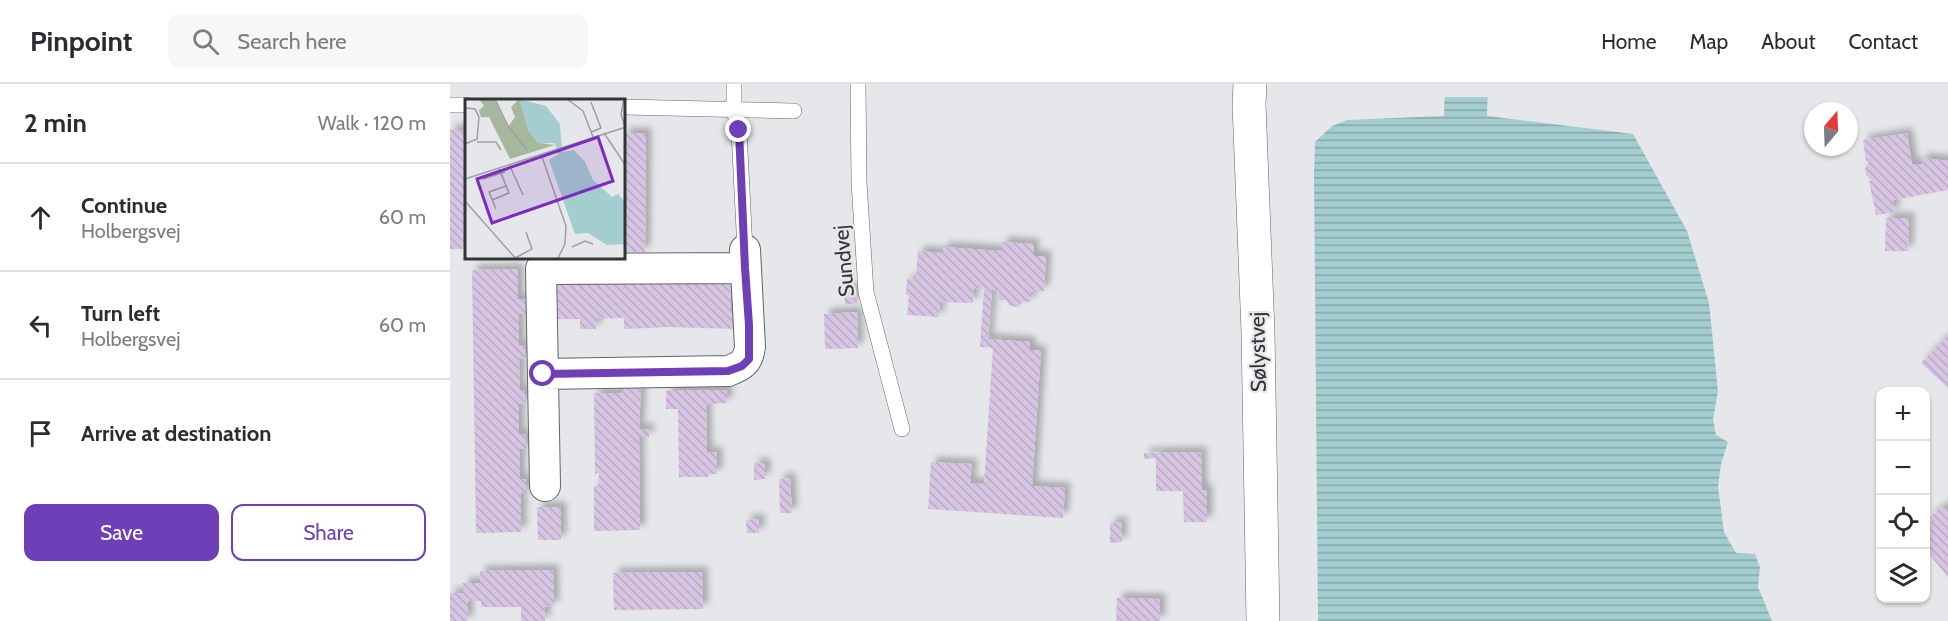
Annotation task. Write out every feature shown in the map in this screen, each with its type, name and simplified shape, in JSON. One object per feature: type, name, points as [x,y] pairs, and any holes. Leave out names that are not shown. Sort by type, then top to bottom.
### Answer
[{"type":"street","name":"Sølystvej","points":[[1250,84],[1263,621]]},
{"type":"street","points":[[543,374],[728,371],[742,366],[749,359],[750,347],[745,259],[541,269],[545,486]]},
{"type":"lane","points":[[734,84],[734,110],[739,130],[745,259]]},
{"type":"lane","name":"Sundvej","points":[[858,84],[859,182],[866,292],[902,429]]},
{"type":"lane","points":[[626,106],[794,111]]},
{"type":"water","points":[[1445,84],[1488,84],[1487,116],[1633,134],[1687,231],[1709,303],[1718,391],[1713,419],[1716,435],[1728,442],[1721,464],[1718,487],[1724,532],[1736,553],[1755,554],[1760,567],[1758,587],[1772,621],[1318,621],[1315,142],[1332,126],[1347,120],[1444,116]]},
{"type":"pier","points":[[1442,84],[1491,84],[1490,97],[1442,97]]},
{"type":"building","points":[[450,130],[465,130],[465,249],[450,249]]},
{"type":"building","points":[[626,133],[646,133],[645,252],[626,252]]},
{"type":"building","points":[[1907,133],[1912,164],[1922,164],[1923,158],[1948,161],[1948,190],[1893,200],[1895,212],[1876,215],[1869,181],[1872,181],[1866,175],[1865,169],[1869,161],[1866,161],[1863,140]]},
{"type":"building","points":[[1886,218],[1909,218],[1908,251],[1885,251]]},
{"type":"building","points":[[1002,242],[1034,244],[1035,256],[1046,256],[1044,291],[1031,292],[1031,302],[1023,301],[1018,307],[1010,306],[1006,300],[999,300],[999,290],[992,290],[988,339],[1030,342],[1030,350],[1041,351],[1032,486],[1065,488],[1063,518],[928,509],[931,462],[972,464],[970,483],[984,484],[993,348],[980,347],[984,289],[974,288],[973,303],[940,302],[939,317],[907,315],[909,295],[906,295],[907,279],[916,280],[918,251],[943,253],[943,247],[1002,251]]},
{"type":"building","points":[[518,269],[518,299],[526,299],[527,314],[519,314],[519,345],[525,345],[525,358],[519,359],[520,390],[525,390],[525,403],[519,404],[519,434],[526,434],[526,449],[520,449],[520,479],[526,479],[526,493],[521,493],[521,532],[476,533],[472,270]]},
{"type":"building","points":[[609,278],[609,285],[640,284],[640,278],[654,278],[654,284],[685,284],[685,278],[699,278],[699,283],[730,283],[731,311],[737,311],[737,329],[669,327],[624,329],[624,318],[596,319],[596,329],[580,329],[580,319],[551,319],[550,279],[564,279],[564,285],[595,285],[595,279]]},
{"type":"building","points":[[844,289],[856,289],[857,304],[845,304]]},
{"type":"building","points":[[857,312],[858,348],[825,349],[824,314]]},
{"type":"building","points":[[1948,337],[1948,388],[1921,363]]},
{"type":"building","points":[[641,387],[639,429],[649,429],[649,437],[639,437],[640,530],[594,531],[594,486],[599,486],[599,473],[595,474],[594,393],[621,393],[626,388]]},
{"type":"building","points":[[727,390],[727,403],[709,404],[706,407],[707,453],[717,452],[717,474],[708,474],[708,477],[679,477],[678,409],[666,409],[666,391]]},
{"type":"building","points":[[1201,452],[1202,490],[1207,490],[1207,522],[1184,522],[1183,491],[1156,491],[1156,458],[1144,459],[1144,453]]},
{"type":"building","points":[[754,463],[765,464],[765,479],[754,480]]},
{"type":"building","points":[[790,478],[792,513],[780,513],[779,479]]},
{"type":"building","points":[[1943,506],[1948,511],[1948,577],[1930,555],[1930,523],[1932,521],[1930,517]]},
{"type":"building","points":[[537,507],[561,507],[561,540],[538,540]]},
{"type":"building","points":[[759,519],[759,533],[747,533],[746,520]]},
{"type":"building","points":[[1121,522],[1122,542],[1110,543],[1110,523]]},
{"type":"building","points":[[553,570],[554,606],[545,607],[545,621],[521,621],[521,607],[481,607],[481,601],[468,601],[468,621],[450,621],[450,593],[463,593],[463,583],[480,583],[480,571]]},
{"type":"building","points":[[702,572],[703,609],[614,610],[613,573]]},
{"type":"building","points":[[1117,598],[1160,599],[1160,621],[1116,621]]},
{"type":"route","points":[[543,374],[728,371],[742,366],[749,359],[739,130]]}]
